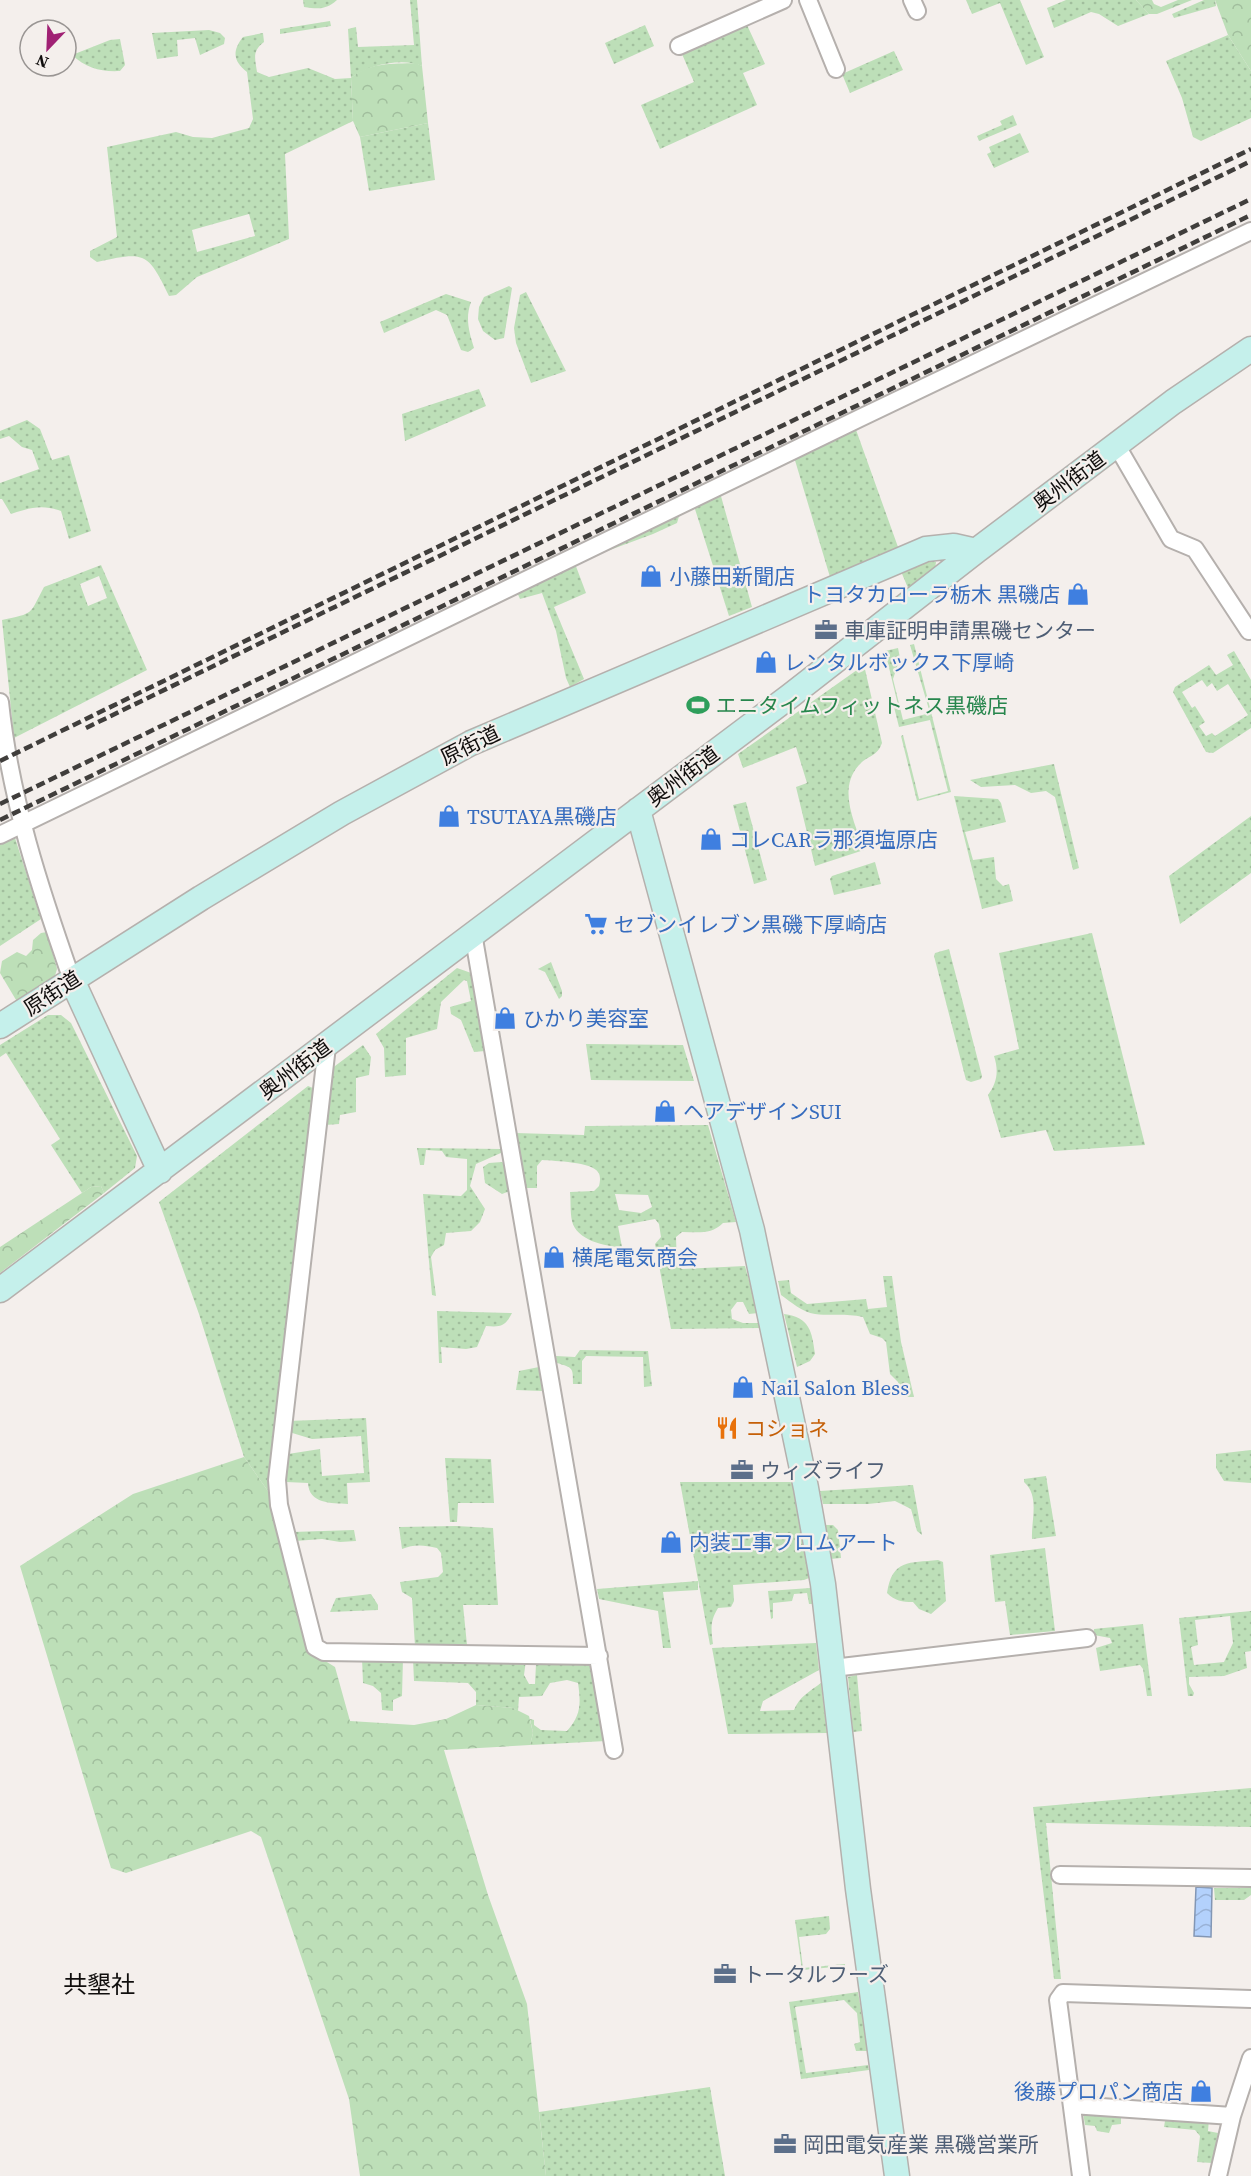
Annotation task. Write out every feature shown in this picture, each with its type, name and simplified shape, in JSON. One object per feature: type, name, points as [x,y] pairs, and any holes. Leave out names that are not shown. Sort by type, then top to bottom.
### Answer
[{"type":"street","points":[[679,46],[783,0]]},
{"type":"street","points":[[808,0],[836,69]]},
{"type":"street","points":[[0,835],[1251,231]]},
{"type":"street","name":"奥州街道","points":[[0,1290],[160,1172],[473,933],[790,696],[1173,402],[1251,349]]},
{"type":"street","points":[[1117,446],[1171,539],[1195,549],[1249,631],[1251,630]]},
{"type":"street","name":"原街道","points":[[0,1026],[201,898],[342,813],[471,743],[926,549],[954,546],[976,551]]},
{"type":"street","points":[[0,702],[9,772],[49,913],[72,980],[160,1172]]},
{"type":"street","points":[[638,810],[752,1230],[807,1488],[823,1584],[858,1889],[897,2176]]},
{"type":"street","points":[[473,933],[614,1750]]},
{"type":"street","points":[[327,1046],[277,1480],[279,1505],[315,1647],[324,1652],[598,1656]]},
{"type":"street","points":[[833,1668],[1087,1638]]},
{"type":"street","points":[[1060,1875],[1251,1878]]},
{"type":"street","points":[[1082,2176],[1058,2000],[1063,1993],[1251,1999]]},
{"type":"street","points":[[1218,2176],[1232,2116],[1251,2058]]},
{"type":"street","points":[[1072,2105],[1232,2116]]},
{"type":"green space","points":[[303,0],[337,0],[329,6],[318,8],[304,7]]},
{"type":"green space","points":[[410,0],[417,0],[422,66],[395,62],[375,66],[351,78],[348,29],[356,27],[358,47],[414,45]]},
{"type":"green space","points":[[966,0],[1020,0],[1044,57],[1026,65],[1000,3],[972,14]]},
{"type":"green space","points":[[1066,0],[1136,0],[1149,14],[1118,26],[1099,14],[1091,12],[1054,28],[1047,8]]},
{"type":"green space","points":[[1136,0],[1152,0],[1154,4],[1161,7],[1178,0],[1192,0],[1157,14],[1149,14]]},
{"type":"green space","points":[[1204,0],[1215,0],[1216,6],[1174,18],[1172,14]]},
{"type":"green space","points":[[1215,0],[1251,0],[1251,71],[1228,35]]},
{"type":"green space","points":[[330,21],[331,26],[280,34],[280,29]]},
{"type":"green space","points":[[645,25],[654,46],[614,64],[605,43]]},
{"type":"green space","points":[[747,25],[765,64],[743,73],[757,105],[660,149],[641,105],[694,82],[682,54]]},
{"type":"green space","points":[[209,30],[220,33],[225,38],[224,44],[200,55],[195,38],[177,40],[178,56],[157,59],[152,33]]},
{"type":"green space","points":[[263,33],[264,42],[255,55],[257,72],[269,77],[308,68],[335,79],[351,78],[353,121],[285,154],[289,239],[197,277],[176,295],[169,296],[156,271],[143,258],[126,256],[97,262],[90,257],[90,251],[117,237],[107,147],[176,132],[193,137],[212,138],[249,128],[253,119],[247,72],[239,64],[236,56],[237,47],[243,37]],"holes":[[[249,214],[255,236],[197,252],[192,230]]]},
{"type":"green space","points":[[1228,35],[1251,71],[1251,118],[1201,141],[1193,137],[1182,98],[1166,61]]},
{"type":"green space","points":[[120,39],[125,65],[120,71],[94,68],[78,59],[78,53],[110,40]]},
{"type":"green space","points":[[894,51],[903,70],[850,93],[842,74]]},
{"type":"green space","points":[[416,63],[422,66],[428,123],[360,137],[353,121],[351,78],[374,66]]},
{"type":"green space","points":[[1013,115],[1017,125],[979,141],[977,136],[1002,125],[1000,121]]},
{"type":"green space","points":[[428,123],[435,180],[369,191],[360,137]]},
{"type":"green space","points":[[1020,133],[1029,152],[994,168],[987,154],[991,152],[989,147]]},
{"type":"green space","points":[[509,286],[512,288],[504,338],[495,340],[483,331],[478,319],[479,307],[484,297]]},
{"type":"green space","points":[[526,292],[566,371],[531,383],[516,343],[514,328],[520,295]]},
{"type":"green space","points":[[446,294],[471,302],[468,319],[474,348],[468,352],[461,350],[447,315],[436,310],[384,333],[380,322]]},
{"type":"green space","points":[[479,389],[486,406],[405,441],[402,414]]},
{"type":"green space","points":[[27,420],[40,429],[52,460],[69,455],[91,531],[69,539],[61,511],[36,508],[11,514],[0,499],[0,483],[39,469],[32,450],[22,447],[9,436],[0,439],[0,431]]},
{"type":"green space","points":[[855,427],[898,547],[830,577],[794,457]]},
{"type":"green space","points":[[719,489],[752,607],[729,616],[694,506],[680,513],[677,523],[583,560]]},
{"type":"green space","points":[[931,560],[936,562],[935,569],[908,588],[900,569]]},
{"type":"green space","points":[[574,561],[586,593],[554,607],[584,679],[570,687],[556,631],[542,593],[520,599],[516,590]]},
{"type":"green space","points":[[101,565],[147,670],[14,738],[2,620],[30,611],[44,587]],"holes":[[[99,576],[107,598],[88,606],[80,584]]]},
{"type":"green space","points":[[914,644],[951,792],[917,801],[901,736],[903,735],[919,799],[948,791],[930,720],[899,727],[894,707],[898,705],[885,651],[898,648],[900,658],[893,679],[903,720],[930,713],[910,645]]},
{"type":"green space","points":[[1234,651],[1251,680],[1251,728],[1213,753],[1206,752],[1173,692],[1175,687],[1209,665],[1216,675],[1233,665],[1227,655]],"holes":[[[1202,680],[1207,687],[1212,683],[1217,691],[1228,684],[1248,715],[1215,736],[1212,733],[1206,736],[1199,726],[1205,722],[1182,692]]]},
{"type":"green space","points":[[864,665],[882,743],[878,751],[859,765],[849,785],[850,806],[864,850],[815,866],[796,787],[807,783],[796,747],[743,768],[738,754]]},
{"type":"green space","points":[[1054,764],[1079,868],[1073,870],[1055,797],[1046,791],[1031,793],[1015,785],[981,787],[970,780]]},
{"type":"green space","points":[[954,796],[998,799],[1001,803],[1006,822],[965,832],[973,860],[994,857],[996,879],[1003,886],[1009,884],[1013,901],[982,909]]},
{"type":"green space","points":[[746,802],[767,880],[754,884],[733,805]]},
{"type":"green space","points":[[1251,816],[1251,873],[1180,924],[1169,876]]},
{"type":"green space","points":[[15,838],[41,919],[0,946],[0,845]]},
{"type":"green space","points":[[875,862],[881,884],[834,895],[830,879],[832,876]]},
{"type":"green space","points":[[47,932],[57,969],[54,979],[19,1005],[0,973],[2,961],[17,952],[26,956],[32,950],[33,940],[41,933]]},
{"type":"green space","points":[[1092,933],[1145,1145],[1054,1151],[1046,1130],[1001,1138],[988,1095],[996,1077],[994,1056],[1019,1049],[999,953]]},
{"type":"green space","points":[[949,949],[982,1076],[981,1079],[971,1082],[966,1080],[934,956],[935,953]]},
{"type":"green space","points":[[551,962],[562,991],[559,999],[545,972],[538,969]]},
{"type":"green space","points":[[457,968],[474,974],[485,1051],[474,1052],[461,1020],[451,1014],[450,1007],[471,1001],[467,981],[464,980],[441,1002],[437,1029],[406,1038],[406,1075],[385,1077],[384,1048],[376,1034]]},
{"type":"green space","points":[[48,1015],[61,1015],[71,1023],[137,1156],[135,1168],[104,1193],[101,1186],[91,1187],[82,1193],[51,1145],[60,1139],[6,1053],[0,1057],[0,1045]]},
{"type":"green space","points":[[586,1044],[683,1045],[694,1081],[591,1080]]},
{"type":"green space","points":[[363,1045],[371,1057],[369,1075],[356,1078],[356,1112],[340,1115],[339,1124],[325,1125],[331,1069]]},
{"type":"green space","points":[[308,1086],[313,1088],[270,1494],[244,1457],[199,1314],[159,1202]]},
{"type":"green space","points":[[708,1125],[736,1222],[723,1223],[709,1231],[682,1232],[676,1237],[677,1266],[682,1269],[745,1266],[758,1313],[749,1314],[743,1302],[737,1302],[731,1310],[732,1319],[743,1323],[758,1323],[760,1328],[671,1329],[655,1244],[661,1237],[659,1224],[655,1219],[618,1226],[622,1247],[608,1246],[585,1238],[575,1228],[571,1218],[570,1192],[594,1191],[599,1186],[599,1174],[589,1166],[542,1160],[537,1166],[537,1188],[526,1188],[515,1133],[584,1135],[585,1126]],"holes":[[[615,1194],[648,1195],[652,1207],[641,1213],[619,1210]]]},
{"type":"green space","points":[[417,1148],[502,1149],[503,1152],[476,1164],[470,1186],[485,1209],[480,1222],[471,1231],[446,1233],[444,1245],[435,1250],[431,1257],[436,1296],[432,1295],[423,1194],[461,1196],[467,1190],[467,1159],[446,1157],[442,1151],[426,1150],[424,1165],[420,1165]]},
{"type":"green space","points":[[502,1162],[505,1164],[510,1191],[502,1194],[485,1183],[483,1167],[489,1163]]},
{"type":"green space","points":[[101,1186],[104,1193],[0,1273],[0,1247],[91,1187]]},
{"type":"green space","points":[[883,1276],[892,1276],[901,1342],[914,1397],[901,1397],[898,1382],[890,1374],[886,1342],[870,1334],[863,1317],[815,1314],[806,1311],[781,1295],[778,1281],[789,1280],[791,1293],[807,1304],[866,1299],[868,1309],[887,1307]]},
{"type":"green space","points":[[437,1311],[512,1313],[502,1325],[486,1326],[477,1347],[466,1349],[441,1347],[442,1363],[439,1363]]},
{"type":"green space","points":[[784,1314],[799,1318],[804,1322],[813,1339],[815,1354],[810,1361],[797,1367]]},
{"type":"green space","points":[[580,1350],[648,1351],[652,1386],[644,1387],[643,1357],[586,1356],[582,1361],[582,1384],[573,1384],[571,1369],[557,1363],[556,1356],[575,1357]]},
{"type":"green space","points":[[539,1367],[542,1391],[516,1390],[519,1371]]},
{"type":"green space","points":[[366,1418],[370,1482],[347,1483],[348,1504],[317,1499],[309,1490],[308,1483],[286,1482],[285,1465],[288,1454],[320,1449],[322,1476],[364,1473],[361,1436],[312,1439],[289,1432],[288,1421]]},
{"type":"green space","points":[[1251,1450],[1251,1483],[1224,1481],[1216,1468],[1216,1454]]},
{"type":"green space","points":[[244,1457],[270,1494],[322,1659],[335,1667],[350,1721],[414,1725],[446,1719],[476,1705],[513,1708],[529,1716],[533,1733],[530,1745],[444,1750],[488,1895],[527,2004],[546,2176],[360,2176],[349,2099],[261,1837],[251,1831],[126,1873],[111,1868],[20,1566],[133,1494]]},
{"type":"green space","points":[[445,1458],[491,1459],[494,1503],[458,1503],[457,1522],[450,1522]]},
{"type":"green space","points":[[1046,1476],[1056,1536],[1032,1539],[1033,1501],[1024,1479]]},
{"type":"green space","points":[[680,1482],[792,1482],[809,1578],[733,1585],[734,1601],[731,1607],[718,1608],[712,1621],[713,1644],[710,1645]]},
{"type":"green space","points":[[913,1485],[922,1535],[917,1531],[911,1509],[895,1501],[868,1504],[823,1504],[820,1491]]},
{"type":"green space","points":[[825,1525],[833,1525],[838,1530],[841,1558],[830,1559]]},
{"type":"green space","points":[[399,1527],[493,1528],[498,1605],[463,1605],[467,1645],[415,1646],[412,1598],[402,1592],[400,1582],[438,1577],[443,1572],[441,1553],[437,1548],[423,1546],[402,1549]]},
{"type":"green space","points":[[354,1530],[356,1541],[340,1542],[322,1539],[295,1541],[292,1532]]},
{"type":"green space","points":[[1045,1548],[1055,1631],[1010,1635],[1005,1601],[995,1602],[990,1555]]},
{"type":"green space","points":[[938,1560],[943,1562],[946,1601],[931,1614],[919,1609],[913,1602],[893,1598],[887,1593],[889,1582],[898,1568],[910,1563]]},
{"type":"green space","points":[[698,1581],[698,1590],[663,1592],[671,1648],[663,1648],[658,1611],[599,1599],[597,1589]]},
{"type":"green space","points":[[810,1588],[813,1604],[809,1604],[807,1593],[794,1594],[792,1601],[773,1603],[773,1618],[771,1619],[768,1591]]},
{"type":"green space","points":[[371,1594],[378,1605],[378,1610],[330,1612],[336,1598]]},
{"type":"green space","points":[[1251,1611],[1251,1651],[1245,1652],[1247,1668],[1224,1676],[1189,1677],[1189,1684],[1194,1693],[1193,1696],[1188,1696],[1179,1618]],"holes":[[[1230,1616],[1233,1643],[1224,1662],[1194,1665],[1191,1647],[1198,1645],[1195,1620]]]},
{"type":"green space","points":[[1143,1624],[1152,1696],[1147,1696],[1143,1669],[1140,1665],[1100,1671],[1096,1648],[1112,1643],[1110,1638],[1094,1635],[1094,1629]]},
{"type":"green space","points":[[816,1643],[819,1670],[763,1701],[760,1711],[794,1710],[802,1698],[821,1683],[827,1733],[728,1734],[712,1648]]},
{"type":"green space","points":[[362,1658],[403,1658],[402,1696],[393,1700],[393,1711],[382,1710],[381,1693],[373,1686],[363,1683]]},
{"type":"green space","points":[[413,1659],[526,1660],[524,1675],[529,1684],[535,1684],[536,1664],[595,1665],[606,1741],[530,1745],[533,1733],[530,1719],[534,1720],[534,1725],[541,1730],[567,1731],[572,1725],[579,1709],[578,1683],[567,1680],[550,1683],[542,1696],[519,1697],[518,1711],[513,1708],[476,1705],[476,1692],[468,1683],[414,1681]]},
{"type":"green space","points":[[857,1675],[862,1731],[853,1732],[848,1677]]},
{"type":"green space","points":[[1251,1788],[1251,1827],[1046,1823],[1061,1979],[1054,1979],[1033,1807]]},
{"type":"green space","points":[[1214,1888],[1251,1888],[1251,1895],[1244,1900],[1215,1900]]},
{"type":"green space","points":[[829,1916],[830,1929],[826,1934],[799,1937],[803,1968],[845,1964],[845,1966],[802,1970],[795,1920]]},
{"type":"green space","points":[[858,1992],[868,2051],[856,2051],[854,2044],[860,2042],[857,2013],[844,2000],[795,2007],[806,2073],[868,2065],[869,2070],[801,2079],[789,2002]]},
{"type":"green space","points":[[710,2087],[725,2176],[546,2176],[539,2112]]},
{"type":"green space","points":[[1083,2112],[1121,2115],[1121,2124],[1112,2125],[1109,2133],[1097,2131],[1095,2126],[1085,2125]]},
{"type":"green space","points":[[1166,2115],[1209,2119],[1208,2131],[1218,2133],[1212,2163],[1197,2162],[1200,2136],[1195,2130],[1164,2127]]},
{"type":"water","points":[[1196,1887],[1212,1888],[1211,1937],[1194,1936]]},
{"type":"railway","points":[[0,761],[1251,149]]},
{"type":"railway","points":[[86,728],[1251,161]]},
{"type":"railway","points":[[0,804],[1251,199]]},
{"type":"railway","points":[[0,820],[1251,215]]},
{"type":"place","name":"小藤田新聞店","points":[[651,576]]},
{"type":"place","name":"トヨタカローラ栃木 黒磯店","points":[[1078,594]]},
{"type":"place","name":"車庫証明申請黒磯センター","points":[[826,630]]},
{"type":"place","name":"レンタルボックス下厚崎","points":[[766,662]]},
{"type":"place","name":"エニタイムフィットネス黒磯店","points":[[698,705]]},
{"type":"place","name":"TSUTAYA黒磯店","points":[[449,816]]},
{"type":"place","name":"コレCARラ那須塩原店","points":[[711,839]]},
{"type":"place","name":"セブンイレブン黒磯下厚崎店","points":[[596,924]]},
{"type":"place","name":"ひかり美容室","points":[[505,1018]]},
{"type":"place","name":"ヘアデザインSUI","points":[[665,1111]]},
{"type":"place","name":"横尾電気商会","points":[[554,1257]]},
{"type":"place","name":"Nail Salon Bless","points":[[743,1387]]},
{"type":"place","name":"コショネ","points":[[727,1428]]},
{"type":"place","name":"ウィズライフ","points":[[742,1470]]},
{"type":"place","name":"内装工事フロムアート","points":[[671,1542]]},
{"type":"place","name":"トータルフーズ","points":[[725,1974]]},
{"type":"place","name":"後藤プロパン商店","points":[[1201,2091]]},
{"type":"place","name":"岡田電気産業 黒磯営業所","points":[[785,2144]]},
{"type":"district","name":"共墾社","points":[[99,1984]]}]
